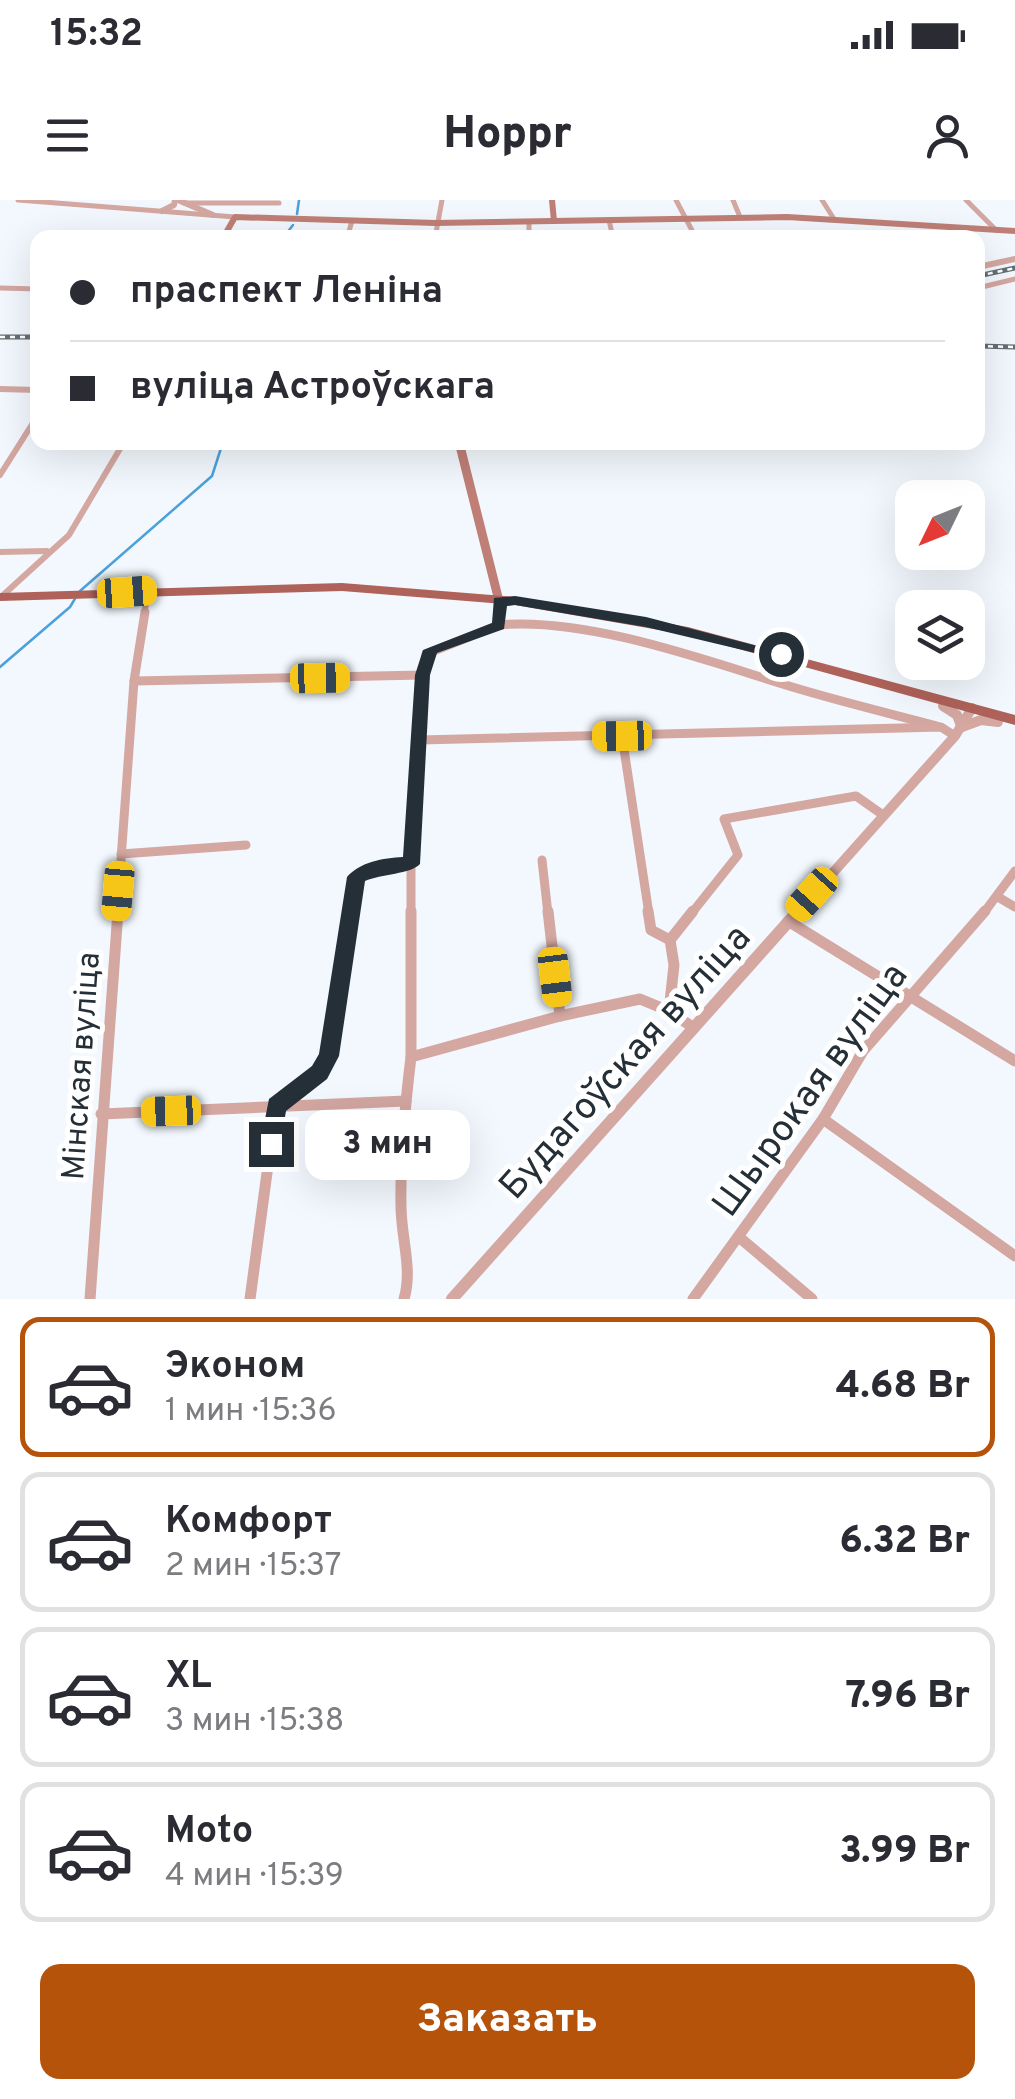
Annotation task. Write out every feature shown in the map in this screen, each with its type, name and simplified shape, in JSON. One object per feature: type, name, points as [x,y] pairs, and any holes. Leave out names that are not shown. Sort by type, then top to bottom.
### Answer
[{"type":"main road","points":[[552,200],[554,221]]},
{"type":"main road","points":[[228,230],[235,217],[436,223],[740,217],[1015,231]]},
{"type":"main road","points":[[461,450],[500,602]]},
{"type":"main road","points":[[1,597],[342,587],[500,602],[656,628],[970,711],[998,722],[1015,723]]},
{"type":"main road","points":[[500,602],[515,600],[688,631],[1015,723]]},
{"type":"street","points":[[18,200],[235,217]]},
{"type":"street","points":[[436,230],[442,200]]},
{"type":"street","points":[[676,200],[692,230]]},
{"type":"street","points":[[733,200],[740,217]]},
{"type":"street","points":[[822,200],[834,219]]},
{"type":"street","points":[[966,200],[996,230]]},
{"type":"street","points":[[162,211],[179,201],[279,202],[276,219]]},
{"type":"street","points":[[179,201],[213,214]]},
{"type":"street","points":[[610,220],[612,230]]},
{"type":"street","points":[[349,230],[352,221]]},
{"type":"street","points":[[529,222],[530,230]]},
{"type":"street","points":[[985,265],[1015,259]]},
{"type":"street","points":[[985,286],[1015,279]]},
{"type":"street","points":[[0,288],[30,289]]},
{"type":"street","points":[[0,389],[30,390]]},
{"type":"street","points":[[0,475],[30,427]]},
{"type":"street","points":[[1,597],[69,535],[119,450]]},
{"type":"street","points":[[0,552],[47,551]]},
{"type":"street","name":"Мінская вуліца","points":[[90,1299],[100,1114],[134,681],[147,598]]},
{"type":"street","points":[[499,626],[500,602]]},
{"type":"street","points":[[404,1299],[413,1273],[402,1241],[411,1058],[411,864],[423,675],[431,650],[499,626],[520,623],[567,628],[680,650],[793,686],[915,716],[958,732]]},
{"type":"street","points":[[134,681],[423,675]]},
{"type":"street","points":[[943,706],[958,714],[958,732]]},
{"type":"street","name":"Будагоўская вуліца","points":[[452,1299],[958,732],[970,711]]},
{"type":"street","points":[[958,732],[972,722],[998,722]]},
{"type":"street","points":[[420,740],[941,727]]},
{"type":"street","points":[[622,736],[651,930],[670,940]]},
{"type":"street","points":[[669,1011],[674,965],[670,940],[738,855],[724,819],[856,796],[884,815]]},
{"type":"street","points":[[120,854],[246,845]]},
{"type":"street","points":[[542,860],[560,1016]]},
{"type":"street","points":[[250,1299],[276,1106],[319,1072],[328,1056],[356,877],[383,865],[411,864]]},
{"type":"street","name":"Шырокая вуліца","points":[[693,1299],[824,1119],[863,1051],[998,896],[1015,871]]},
{"type":"street","points":[[998,896],[1015,907]]},
{"type":"street","points":[[788,921],[1015,1061]]},
{"type":"street","points":[[411,1058],[560,1016],[640,999],[669,1011],[694,1028]]},
{"type":"street","points":[[100,1114],[406,1101]]},
{"type":"street","points":[[824,1119],[1015,1256]]},
{"type":"street","points":[[740,1237],[812,1299]]},
{"type":"waterway","points":[[297,214],[299,200]]},
{"type":"waterway","points":[[289,230],[293,225]]},
{"type":"waterway","points":[[80,591],[212,476],[220,450]]},
{"type":"waterway","points":[[0,667],[70,607],[76,597]]},
{"type":"railway","points":[[985,274],[1015,268]]},
{"type":"railway","points":[[0,337],[30,337]]},
{"type":"railway","points":[[985,346],[1015,347]]},
{"type":"route","points":[[271,1144],[276,1106],[319,1072],[328,1056],[356,877],[383,865],[411,864],[426,654],[499,626],[500,602],[515,600],[646,622],[781,654]]}]
